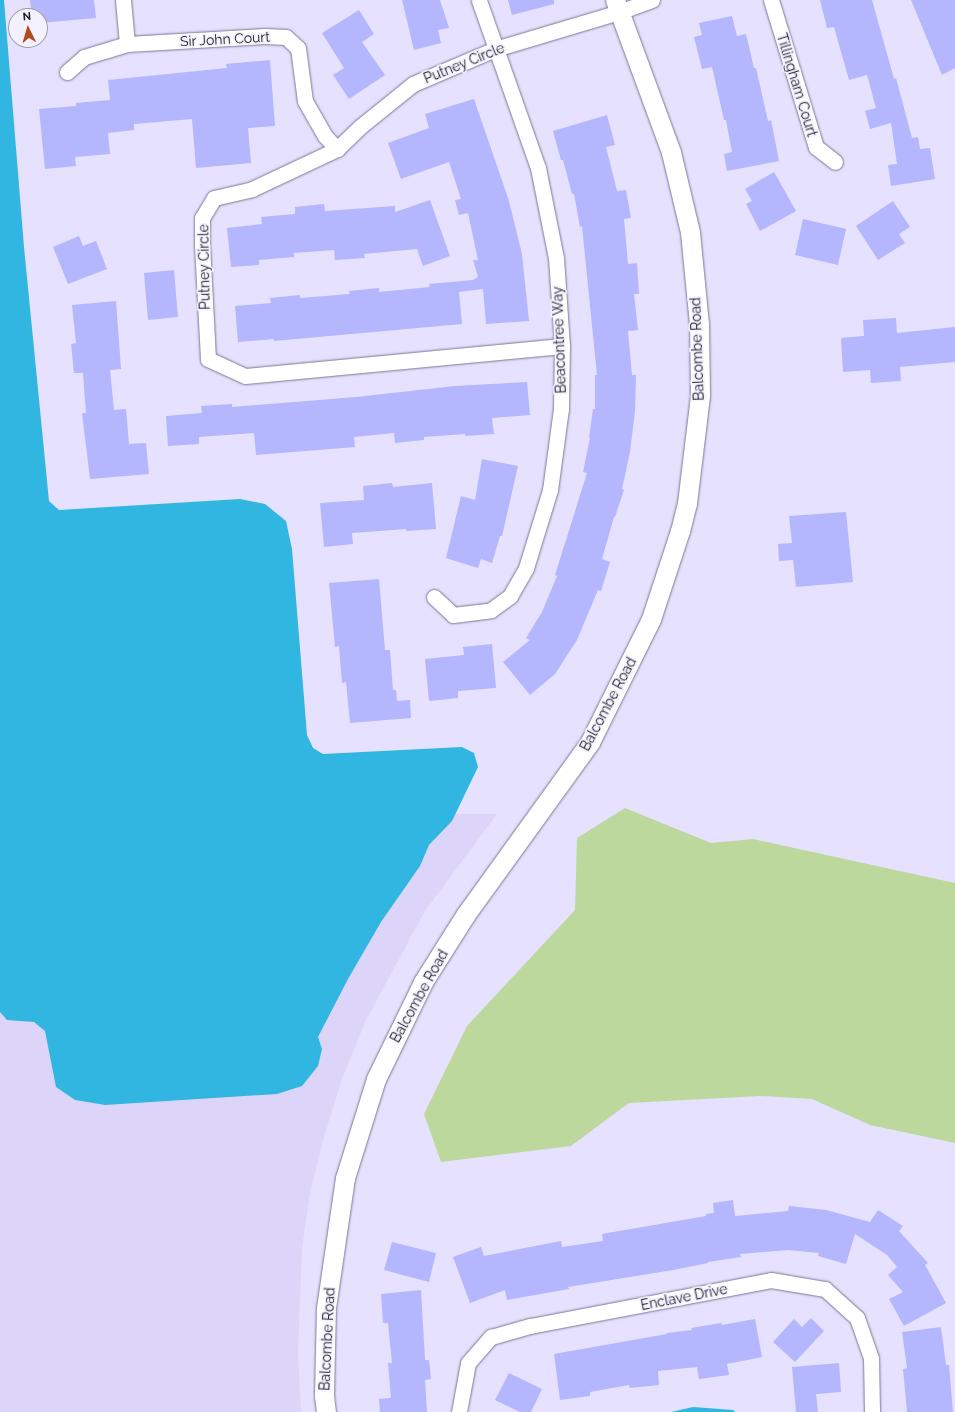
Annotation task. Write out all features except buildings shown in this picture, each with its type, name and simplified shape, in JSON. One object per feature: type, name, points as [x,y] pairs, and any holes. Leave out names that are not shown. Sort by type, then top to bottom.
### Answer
[{"type":"street","points":[[123,0],[127,44]]},
{"type":"street","name":"Beacontree Way","points":[[434,597],[453,615],[491,610],[510,596],[526,568],[550,490],[561,409],[562,346],[556,258],[538,168],[479,0]]},
{"type":"street","name":"Putney Circle","points":[[562,346],[245,376],[208,359],[202,218],[214,198],[252,188],[337,149],[361,126],[413,84],[495,49],[617,6],[652,0]]},
{"type":"street","name":"Tillingham Court","points":[[771,0],[816,147],[835,162]]},
{"type":"street","name":"Balcombe Road","points":[[326,1412],[324,1395],[326,1308],[344,1185],[376,1079],[423,982],[454,933],[590,742],[651,619],[680,531],[687,503],[700,395],[699,324],[690,232],[671,152],[617,6]]},
{"type":"street","name":"Sir John Court","points":[[67,72],[84,57],[127,44],[265,36],[286,37],[298,48],[305,101],[325,136],[337,149]]},
{"type":"street","name":"Enclave Drive","points":[[459,1412],[468,1363],[492,1337],[530,1326],[771,1280],[825,1289],[857,1318],[871,1358],[872,1412]]},
{"type":"shaded area","points":[[0,293],[48,813],[497,814],[425,911],[366,1020],[342,1079],[323,1140],[309,1198],[302,1249],[298,1354],[301,1412],[0,1412]]},
{"type":"green space","points":[[625,808],[711,843],[753,839],[955,883],[955,1143],[870,1125],[812,1099],[760,1096],[629,1103],[571,1146],[441,1162],[424,1114],[467,1026],[575,910],[577,838]]},
{"type":"water","points":[[0,0],[4,0],[24,247],[49,501],[59,510],[240,499],[265,504],[286,521],[292,549],[307,735],[313,748],[323,754],[462,747],[474,753],[478,767],[452,821],[429,845],[420,866],[381,922],[348,979],[318,1037],[322,1049],[318,1066],[302,1086],[277,1094],[105,1105],[75,1100],[56,1087],[45,1031],[34,1022],[7,1020],[0,1012]]},
{"type":"water","points":[[693,1407],[733,1410],[735,1412],[671,1412]]}]
